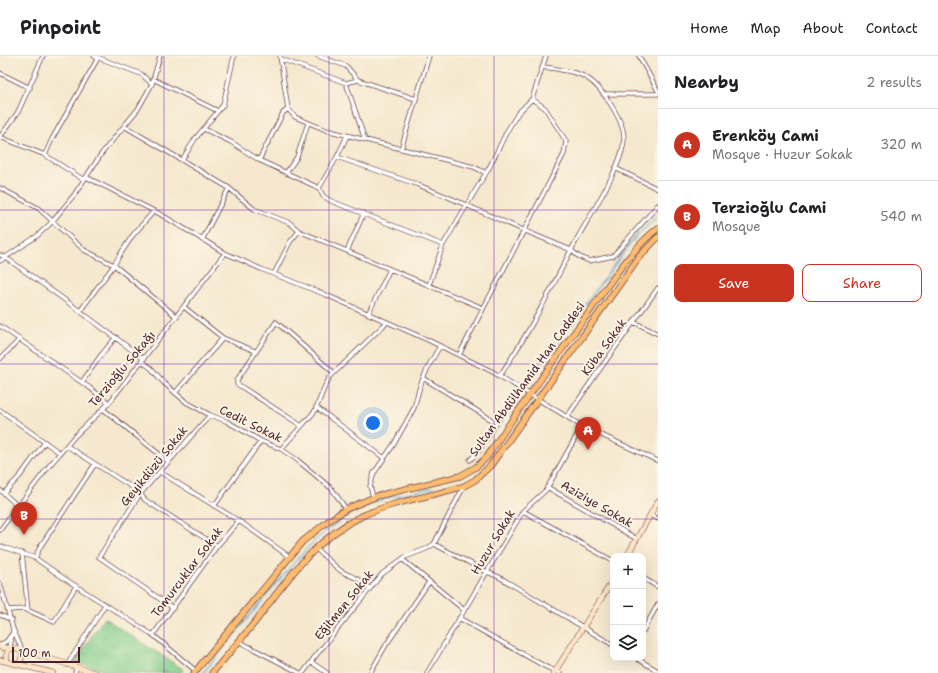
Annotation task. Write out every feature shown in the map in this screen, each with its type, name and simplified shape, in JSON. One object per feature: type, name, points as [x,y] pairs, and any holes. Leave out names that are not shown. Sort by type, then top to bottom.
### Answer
[{"type":"main road","name":"Sultan Abdülhamid Han Caddesi","points":[[195,672],[290,557],[315,531],[346,509],[373,497],[460,476],[476,467],[487,457],[620,268],[648,235],[658,228]]},
{"type":"main road","name":"Sultan Abdülhamid Han Caddesi","points":[[212,673],[240,642],[306,556],[315,548],[347,525],[376,511],[464,486],[475,480],[491,465],[639,258],[658,237]]},
{"type":"main road","points":[[629,553],[658,501]]},
{"type":"main road","points":[[557,672],[610,585]]},
{"type":"main road","points":[[0,646],[22,650],[67,665],[75,670],[94,673]]},
{"type":"main road","points":[[7,661],[7,652],[10,648]]},
{"type":"main road","points":[[19,664],[22,660],[22,650]]},
{"type":"main road","points":[[0,660],[19,664],[32,671],[53,673]]},
{"type":"street","points":[[44,56],[18,112],[0,137],[45,155],[85,178],[154,211],[225,253],[324,294],[459,355],[500,376],[582,426],[658,461]]},
{"type":"street","points":[[0,261],[37,236],[52,222],[74,196],[102,153],[138,109],[152,84],[160,56]]},
{"type":"street","points":[[182,160],[223,105],[234,56]]},
{"type":"street","points":[[318,56],[346,66],[358,80],[416,99]]},
{"type":"street","points":[[401,149],[429,56]]},
{"type":"street","points":[[429,286],[443,245],[486,173],[506,130],[518,113],[532,99],[546,56]]},
{"type":"street","points":[[603,94],[658,93],[639,56]]},
{"type":"street","points":[[45,155],[96,57],[141,74],[152,84]]},
{"type":"street","points":[[358,80],[346,83],[281,58],[288,108],[295,117],[326,130],[474,167],[486,173]]},
{"type":"street","points":[[500,376],[533,323],[615,168],[621,154],[624,138],[620,122],[603,94],[587,78],[567,71],[543,67]]},
{"type":"street","points":[[0,73],[30,88]]},
{"type":"street","points":[[153,79],[218,110]]},
{"type":"street","points":[[346,83],[365,140]]},
{"type":"street","points":[[459,355],[564,154],[566,141],[545,108],[532,99]]},
{"type":"street","points":[[259,160],[283,113],[288,108]]},
{"type":"street","points":[[286,173],[297,156],[308,123]]},
{"type":"street","points":[[124,126],[229,188],[254,209],[290,223],[299,231],[483,308]]},
{"type":"street","points":[[204,129],[231,142],[259,160],[319,188],[323,196],[331,201],[443,245]]},
{"type":"street","points":[[319,188],[347,136]]},
{"type":"street","points":[[337,157],[416,184],[467,205],[571,250],[578,256],[589,261],[613,256],[658,205]]},
{"type":"street","points":[[615,168],[658,189]]},
{"type":"street","points":[[0,188],[38,208],[84,250],[114,265],[177,317]]},
{"type":"street","points":[[202,240],[229,188]]},
{"type":"street","points":[[80,311],[114,265],[133,235],[154,211]]},
{"type":"street","points":[[347,251],[364,213]]},
{"type":"street","points":[[274,274],[290,242],[299,231]]},
{"type":"street","name":"Terzioğlu Sokağı","points":[[0,530],[60,453],[74,437],[110,403],[225,253]]},
{"type":"street","name":"Cedit Sokak","points":[[0,255],[5,257],[116,337],[143,360],[186,402],[210,415],[226,421],[296,459],[332,489],[346,509]]},
{"type":"street","points":[[368,314],[390,269]]},
{"type":"street","name":"Küba Sokak","points":[[567,417],[658,288]]},
{"type":"street","points":[[184,307],[223,338],[255,351]]},
{"type":"street","points":[[302,426],[237,384],[237,380],[255,351],[276,322],[334,373]]},
{"type":"street","points":[[280,449],[315,411],[325,386],[334,373],[386,322]]},
{"type":"street","points":[[634,322],[658,334]]},
{"type":"street","points":[[0,326],[110,403]]},
{"type":"street","points":[[82,382],[116,337]]},
{"type":"street","points":[[176,392],[223,338]]},
{"type":"street","points":[[0,359],[20,340]]},
{"type":"street","points":[[373,497],[370,486],[374,473],[394,444],[414,408],[428,365],[440,346]]},
{"type":"street","points":[[423,378],[497,423]]},
{"type":"street","points":[[470,460],[478,452],[520,388]]},
{"type":"street","points":[[316,407],[384,458]]},
{"type":"street","points":[[103,409],[169,462]]},
{"type":"street","points":[[0,410],[60,453]]},
{"type":"street","name":"Geyikdüzü Sokak","points":[[173,608],[99,557],[140,494],[210,415]]},
{"type":"street","name":"Huzur Sokak","points":[[428,673],[524,510],[547,487],[582,426]]},
{"type":"street","points":[[214,506],[261,441]]},
{"type":"street","points":[[4,493],[20,476],[46,442]]},
{"type":"street","points":[[67,446],[217,546]]},
{"type":"street","points":[[35,558],[40,547],[95,464]]},
{"type":"street","points":[[160,472],[239,521],[290,557]]},
{"type":"street","points":[[464,486],[434,544],[499,577],[610,642]]},
{"type":"street","name":"Aziziye Sokak","points":[[547,487],[637,539]]},
{"type":"street","points":[[0,490],[18,506]]},
{"type":"street","points":[[524,510],[610,559]]},
{"type":"street","points":[[650,515],[658,519]]},
{"type":"street","name":"Tomurcuklar Sokak","points":[[153,635],[217,546],[239,521]]},
{"type":"street","name":"Eğitmen Sokak","points":[[302,673],[382,574],[402,559],[434,544]]},
{"type":"street","points":[[0,546],[35,558],[153,635],[195,672]]},
{"type":"street","points":[[315,548],[327,560],[343,572],[358,579],[370,589]]},
{"type":"street","points":[[22,553],[28,611]]},
{"type":"street","points":[[402,559],[464,610]]},
{"type":"street","points":[[646,580],[658,587]]},
{"type":"street","points":[[370,673],[390,639],[429,582]]},
{"type":"street","points":[[0,583],[12,620],[13,629],[22,650]]},
{"type":"street","points":[[8,610],[25,609],[54,622],[76,586]]},
{"type":"street","points":[[646,626],[658,604]]},
{"type":"street","points":[[67,665],[105,605]]},
{"type":"street","points":[[0,615],[12,620]]},
{"type":"street","points":[[459,618],[546,668],[557,672]]},
{"type":"street","points":[[10,648],[13,629]]},
{"type":"street","points":[[0,646],[7,641],[12,634]]},
{"type":"street","points":[[240,642],[302,673]]},
{"type":"street","points":[[641,661],[658,671]]},
{"type":"street","points":[[311,662],[327,673]]},
{"type":"green space","points":[[104,618],[184,670],[181,673],[111,673],[75,662]]},
{"type":"waterway","points":[[526,386],[636,236],[658,216]]},
{"type":"waterway","points":[[203,673],[288,569],[321,535],[348,515],[363,507],[397,496],[433,488]]},
{"type":"place","name":"Erenköy Cami","points":[[588,450]]},
{"type":"place","name":"Terzioğlu Cami","points":[[24,535]]}]
